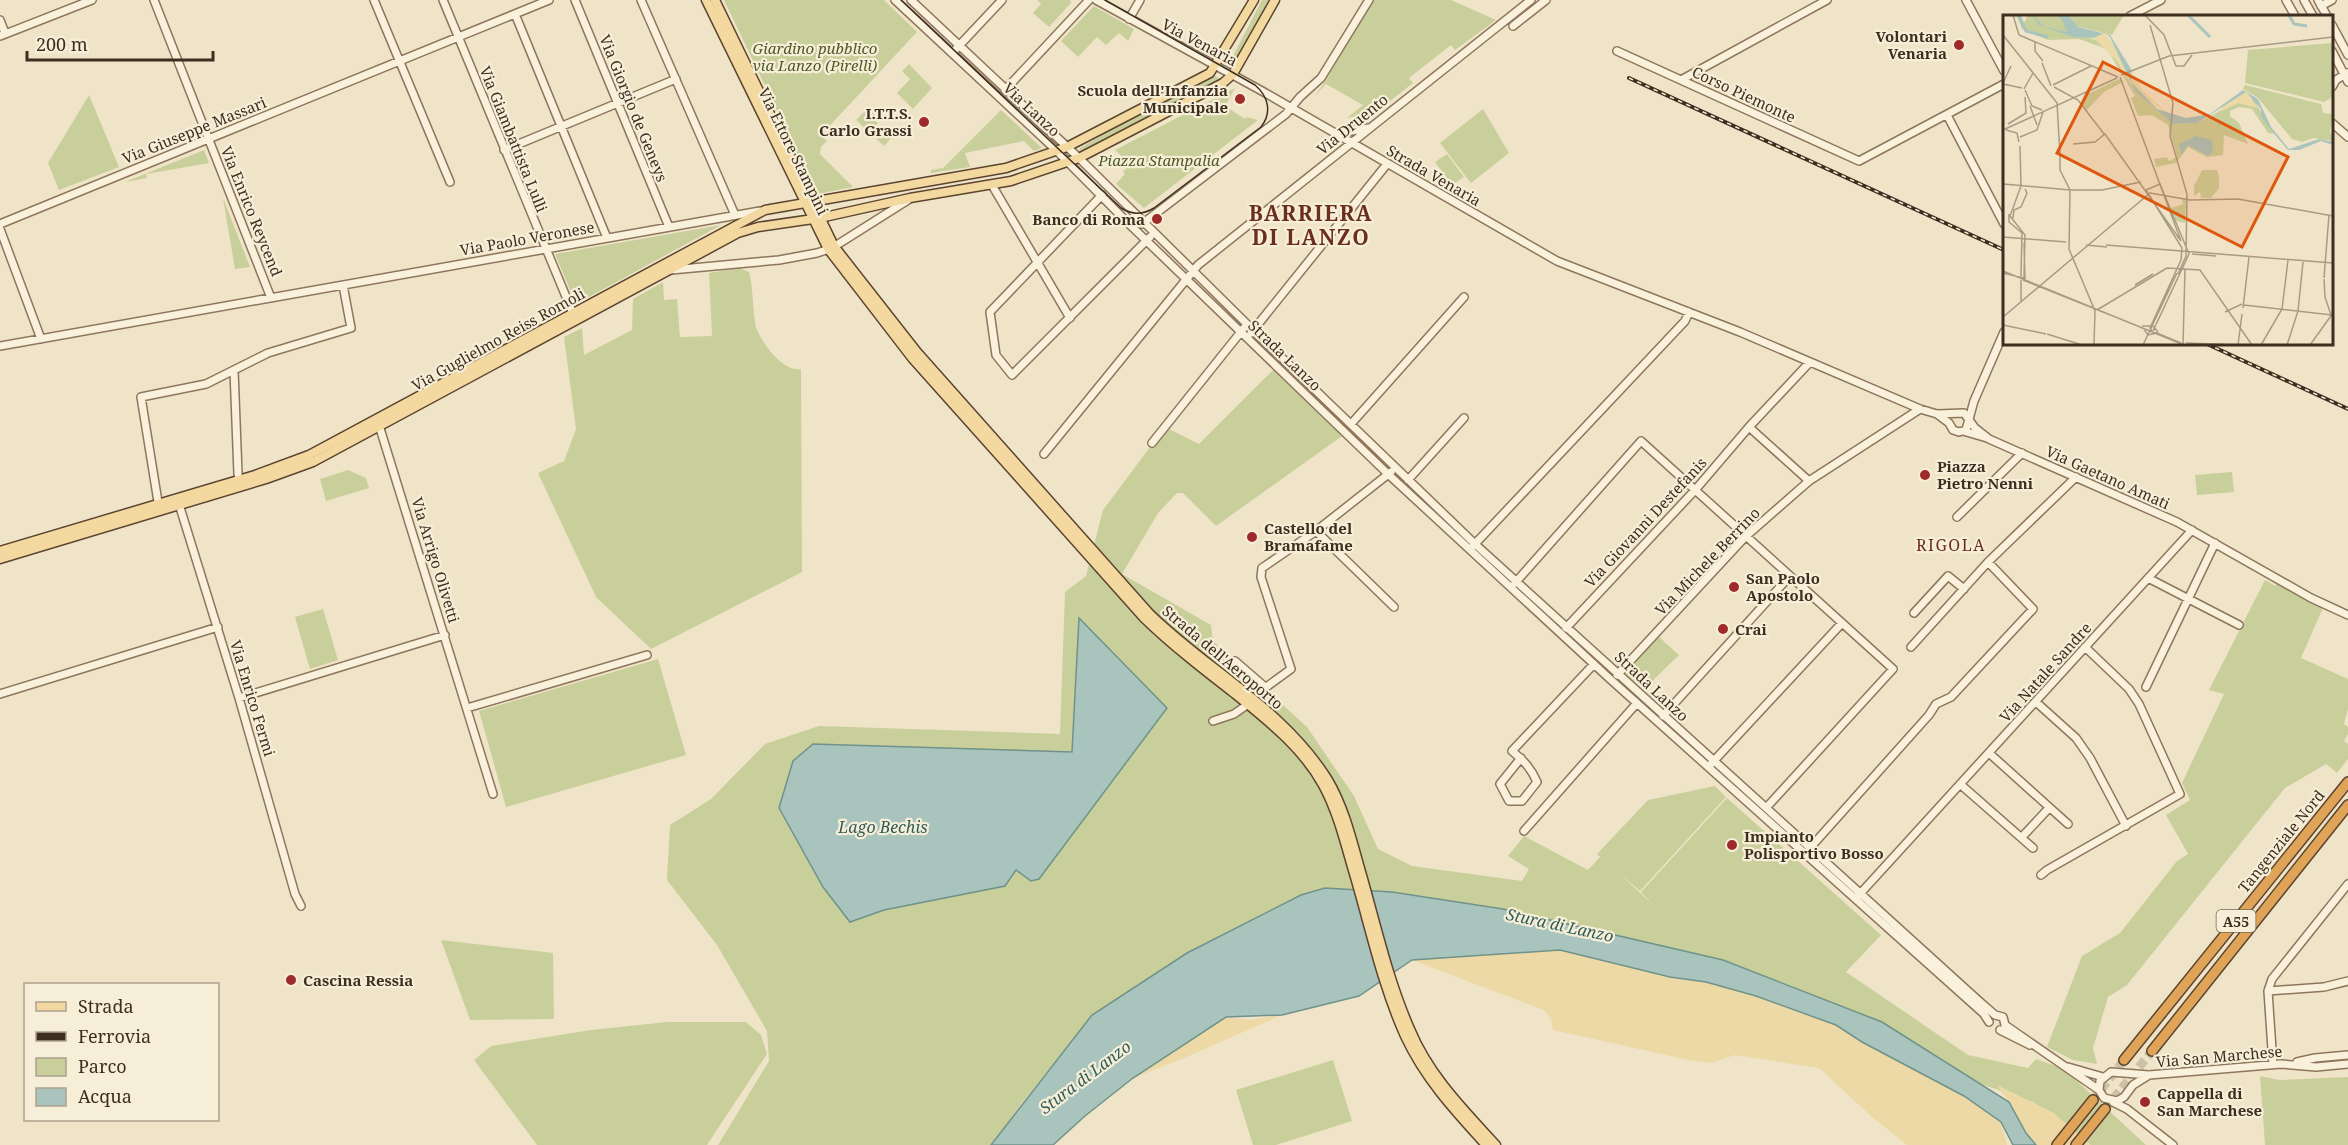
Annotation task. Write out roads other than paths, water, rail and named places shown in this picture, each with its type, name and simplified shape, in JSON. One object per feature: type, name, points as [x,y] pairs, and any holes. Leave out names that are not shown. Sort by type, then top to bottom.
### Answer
[{"type":"highway","name":"Tangenziale Nord","points":[[2124,1060],[2348,782]]},
{"type":"highway","name":"Tangenziale Nord","points":[[2152,1051],[2348,805]]},
{"type":"highway","points":[[2057,1145],[2091,1103]]},
{"type":"highway","points":[[2076,1145],[2102,1112]]},
{"type":"main road","name":"Via Ettore Stampini","points":[[706,0],[808,202]]},
{"type":"main road","name":"Via Ettore Stampini","points":[[715,0],[831,248]]},
{"type":"main road","points":[[1057,151],[1210,73],[1254,0]]},
{"type":"main road","points":[[816,219],[910,198],[1011,181],[1079,158],[1223,84],[1233,75],[1275,0]]},
{"type":"main road","name":"Via Paolo Veronese","points":[[765,210],[1006,168],[1057,151]]},
{"type":"main road","name":"Via Guglielmo Reiss Romoli","points":[[0,551],[313,462],[765,210]]},
{"type":"main road","name":"Via Guglielmo Reiss Romoli","points":[[574,317],[669,270],[738,232],[816,219]]},
{"type":"main road","name":"Strada dell'Aeroporto","points":[[831,248],[912,358],[1120,593],[1167,640],[1274,726],[1297,748],[1322,784],[1339,821],[1353,857],[1395,991],[1410,1029],[1436,1077],[1486,1145]]},
{"type":"main road","name":"Via Guglielmo Reiss Romoli","points":[[0,559],[159,507]]},
{"type":"main road","name":"Strada dell'Aeroporto","points":[[1466,1117],[1496,1145]]},
{"type":"street","points":[[0,20],[3,34],[73,3],[92,0]]},
{"type":"street","name":"Via Enrico Reycend","points":[[154,0],[272,298]]},
{"type":"street","points":[[374,0],[450,182]]},
{"type":"street","name":"Via Giambattista Lulli","points":[[443,0],[574,317]]},
{"type":"street","name":"Via Giuseppe Massari","points":[[0,224],[549,0]]},
{"type":"street","name":"Via Giorgio de Geneys","points":[[575,0],[669,227]]},
{"type":"street","points":[[641,0],[735,215]]},
{"type":"street","name":"Via Lanzo","points":[[895,0],[1057,151],[1147,241]]},
{"type":"street","name":"Via Lanzo","points":[[910,0],[1079,158],[1144,223]]},
{"type":"street","points":[[952,53],[1002,0]]},
{"type":"street","points":[[1005,90],[1089,0]]},
{"type":"street","name":"Via Venaria","points":[[1096,0],[1292,108]]},
{"type":"street","points":[[1129,19],[1140,0]]},
{"type":"street","points":[[1136,230],[1270,128],[1292,108],[1300,97],[1321,78],[1369,0]]},
{"type":"street","name":"Via Druento","points":[[1192,270],[1531,0]]},
{"type":"street","points":[[1513,26],[1546,0]]},
{"type":"street","points":[[1681,80],[1827,0]]},
{"type":"street","points":[[1966,0],[2003,69]]},
{"type":"street","points":[[2132,15],[2161,0]]},
{"type":"street","points":[[2286,0],[2294,15]]},
{"type":"street","points":[[2304,0],[2312,15]]},
{"type":"street","points":[[2319,3],[2332,0]]},
{"type":"street","points":[[515,14],[608,238]]},
{"type":"street","points":[[2333,29],[2348,55]]},
{"type":"street","name":"Corso Piemonte","points":[[1617,51],[1859,161],[1947,115]]},
{"type":"street","points":[[2333,54],[2346,73],[2348,82]]},
{"type":"street","points":[[2333,85],[2346,73]]},
{"type":"street","points":[[504,150],[676,79]]},
{"type":"street","points":[[2003,85],[1947,115],[2003,222]]},
{"type":"street","name":"Strada Venaria","points":[[1292,108],[1557,261],[1735,330],[1809,363]]},
{"type":"street","points":[[2333,125],[2348,136]]},
{"type":"street","points":[[1335,134],[1369,128]]},
{"type":"street","points":[[1247,337],[1250,327],[1387,164]]},
{"type":"street","points":[[992,185],[1070,318]]},
{"type":"street","points":[[1102,195],[990,312],[996,355],[1012,375],[1154,234]]},
{"type":"street","points":[[669,270],[792,258],[831,248],[910,198]]},
{"type":"street","name":"Via Paolo Veronese","points":[[0,346],[765,210]]},
{"type":"street","name":"Strada Lanzo","points":[[1144,223],[1408,480],[1472,547],[1511,588],[1560,634],[1637,703],[1712,764],[1766,808],[1858,896],[1995,1015],[2003,1017],[2002,1027],[1992,1029],[1984,1014],[1712,764],[1619,673],[1517,581],[1472,547],[1388,474],[1147,241]]},
{"type":"street","points":[[0,229],[41,339]]},
{"type":"street","points":[[1044,454],[1192,270]]},
{"type":"street","points":[[159,507],[141,397],[198,386],[268,352],[351,327],[343,285]]},
{"type":"street","points":[[1350,424],[1464,297]]},
{"type":"street","points":[[1472,547],[1685,321],[1689,312]]},
{"type":"street","points":[[1152,443],[1241,331],[1250,327]]},
{"type":"street","points":[[1937,414],[1949,423],[1953,430],[1963,431],[1968,427],[1974,401],[2003,334]]},
{"type":"street","points":[[1809,363],[1920,409],[1937,414],[1964,413],[1969,421]]},
{"type":"street","name":"Via Giovanni Destefanis","points":[[1560,634],[1696,489],[1749,427],[1809,363]]},
{"type":"street","points":[[234,370],[240,483]]},
{"type":"street","points":[[1949,423],[1950,418],[1974,401]]},
{"type":"street","name":"Via Michele Berrino","points":[[1612,681],[1745,537],[1809,481],[1920,409]]},
{"type":"street","points":[[1408,480],[1464,418]]},
{"type":"street","name":"Via Gaetano Amati","points":[[1969,421],[1989,439]]},
{"type":"street","name":"Via Arrigo Olivetti","points":[[379,424],[493,794]]},
{"type":"street","points":[[1749,427],[1809,481]]},
{"type":"street","name":"Via Gaetano Amati","points":[[1963,431],[1989,439],[2126,498],[2192,530],[2311,598],[2348,615]]},
{"type":"street","points":[[1511,588],[1641,441],[1696,489],[1789,578],[1893,669],[1766,808]]},
{"type":"street","points":[[1957,517],[2022,453]]},
{"type":"street","points":[[1258,693],[1291,669],[1260,572],[1262,568],[1316,531],[1395,468]]},
{"type":"street","points":[[1911,647],[1988,562],[2076,477]]},
{"type":"street","name":"Via Enrico Fermi","points":[[178,502],[218,627],[295,894],[301,906]]},
{"type":"street","name":"Via Natale Sandre","points":[[1989,753],[2192,530]]},
{"type":"street","points":[[1316,531],[1394,607]]},
{"type":"street","points":[[2146,687],[2215,543]]},
{"type":"street","points":[[1810,848],[1929,715],[1936,704],[1952,697],[2033,609],[1988,562]]},
{"type":"street","points":[[1914,613],[1948,576],[1964,589]]},
{"type":"street","points":[[1663,716],[1789,578]]},
{"type":"street","points":[[2148,578],[2239,625]]},
{"type":"street","points":[[1712,764],[1842,623]]},
{"type":"street","points":[[0,694],[218,627]]},
{"type":"street","points":[[239,698],[445,635]]},
{"type":"street","points":[[2042,875],[2180,794],[2139,704],[2129,689],[2085,647]]},
{"type":"street","points":[[467,708],[647,655]]},
{"type":"street","points":[[1235,661],[1265,687]]},
{"type":"street","name":"Strada Lanzo","points":[[1521,758],[1512,751],[1594,664]]},
{"type":"street","points":[[2036,702],[2076,738],[2090,758],[2126,826]]},
{"type":"street","points":[[1524,831],[1637,703]]},
{"type":"street","points":[[1213,721],[1228,717],[1244,707]]},
{"type":"street","points":[[1858,896],[1989,753],[2068,824]]},
{"type":"street","points":[[1521,758],[1529,766],[1537,782],[1522,801],[1509,801],[1500,784],[1521,758]]},
{"type":"street","points":[[1960,784],[2033,849]]},
{"type":"street","points":[[2022,837],[2049,808]]},
{"type":"street","points":[[2273,1064],[2268,991],[2272,979],[2348,884]]},
{"type":"street","points":[[2268,991],[2324,987],[2348,981]]},
{"type":"street","points":[[1989,1022],[1995,1015]]},
{"type":"street","points":[[2002,1027],[2099,1090],[2104,1098],[2135,1116],[2173,1145]]},
{"type":"street","name":"Via San Marchese","points":[[2121,1074],[2149,1075],[2292,1063],[2348,1055]]},
{"type":"street","name":"Via San Marchese","points":[[2292,1063],[2316,1067],[2348,1064]]},
{"type":"street","points":[[2062,1066],[2103,1077]]},
{"type":"street","points":[[2099,1090],[2103,1077],[2111,1072],[2121,1074],[2127,1082],[2127,1106],[2135,1116]]},
{"type":"street","name":"Via San Marchese","points":[[2126,1094],[2133,1085],[2149,1075]]},
{"type":"street","points":[[2113,1102],[2126,1094]]},
{"type":"water","name":"Lago Bechis","points":[[1079,618],[1167,708],[1039,879],[1031,881],[1016,870],[1005,886],[884,910],[850,922],[823,887],[779,808],[793,761],[813,744],[1072,752]]},
{"type":"water","name":"Stura di Lanzo","points":[[1325,888],[1392,892],[1503,909],[1723,960],[1882,1022],[2009,1102],[2026,1133],[2036,1145],[2013,1145],[2001,1122],[1964,1096],[1862,1042],[1836,1025],[1756,996],[1706,982],[1670,977],[1560,950],[1412,960],[1359,996],[1282,1015],[1226,1017],[1133,1078],[1053,1145],[991,1145],[1092,1015],[1187,953],[1301,895]]},
{"type":"tunnel","points":[[2105,1109],[2152,1051]]},
{"type":"tunnel","points":[[2093,1100],[2124,1060]]},
{"type":"tram line","points":[[901,0],[1121,208],[1133,213],[1142,213],[1154,208],[1261,127],[1267,116],[1267,105],[1255,85],[1105,0]]},
{"type":"railway","points":[[1629,78],[2003,250]]},
{"type":"railway","points":[[2209,345],[2348,409]]},
{"type":"place","name":"Volontari Venaria","points":[[1959,45]]},
{"type":"place","name":"Scuola dell'Infanzia Municipale","points":[[1240,99]]},
{"type":"place","name":"I.T.T.S. Carlo Grassi","points":[[924,122]]},
{"type":"place","name":"Banco di Roma","points":[[1157,219]]},
{"type":"place","name":"Piazza Pietro Nenni","points":[[1925,475]]},
{"type":"place","name":"Castello del Bramafame","points":[[1252,537]]},
{"type":"place","name":"San Paolo Apostolo","points":[[1734,587]]},
{"type":"place","name":"Crai","points":[[1723,629]]},
{"type":"place","name":"Impianto Polisportivo Bosso","points":[[1732,845]]},
{"type":"place","name":"Cascina Ressia","points":[[291,980]]},
{"type":"place","name":"Cappella di San Marchese","points":[[2145,1102]]},
{"type":"district","name":"BARRIERA DI LANZO","points":[[1311,225]]},
{"type":"district","name":"RIGOLA","points":[[1951,545]]},
{"type":"park label","name":"Giardino pubblico via Lanzo (Pirelli)","points":[[815,56]]},
{"type":"park label","name":"Piazza Stampalia","points":[[1159,160]]}]
